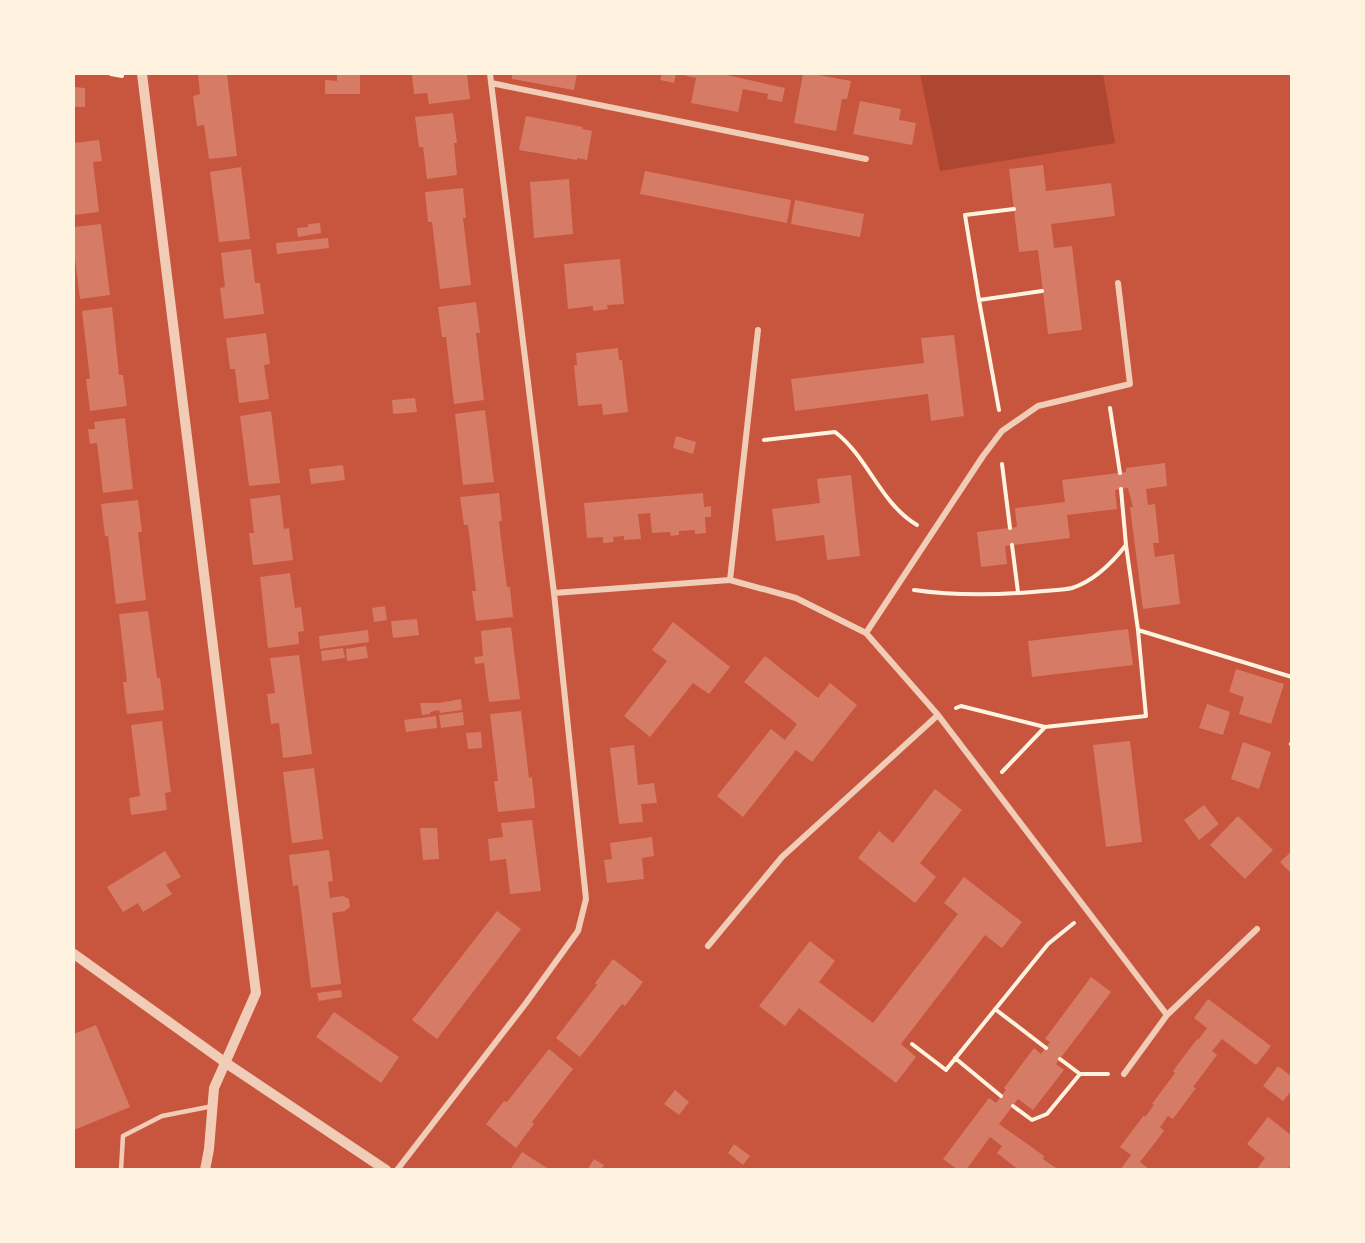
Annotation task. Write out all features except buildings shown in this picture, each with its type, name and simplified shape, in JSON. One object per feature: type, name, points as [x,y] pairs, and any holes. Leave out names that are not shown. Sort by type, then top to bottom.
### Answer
[{"type":"street","points":[[142,74],[256,993],[214,1088],[205,1170]]},
{"type":"street","points":[[397,1170],[526,1003],[578,931],[586,898],[554,593],[490,74]]},
{"type":"street","points":[[491,83],[866,159]]},
{"type":"street","points":[[866,633],[983,456],[1002,432],[1038,406],[1130,384],[1118,283]]},
{"type":"street","points":[[730,580],[758,330]]},
{"type":"street","points":[[554,593],[730,580],[796,598],[866,633],[938,715],[1167,1015]]},
{"type":"street","points":[[708,946],[782,857],[938,715]]},
{"type":"street","points":[[1124,1074],[1167,1015],[1257,929]]},
{"type":"street","points":[[74,954],[226,1063],[386,1170]]},
{"type":"lane","points":[[122,1170],[123,1136],[162,1116],[213,1106]]},
{"type":"path","points":[[1010,528],[1001,459],[1002,432],[965,215],[1014,209]]},
{"type":"path","points":[[979,300],[1042,291]]},
{"type":"path","points":[[1108,389],[1120,473]]},
{"type":"path","points":[[745,442],[835,432],[848,441],[892,504],[911,521],[932,534]]},
{"type":"path","points":[[938,715],[961,706],[1045,727],[1146,716],[1121,489]]},
{"type":"path","points":[[1012,545],[1018,592]]},
{"type":"path","points":[[896,588],[937,594],[1071,588],[1095,577],[1116,558],[1126,545]]},
{"type":"path","points":[[1138,630],[1292,676]]},
{"type":"path","points":[[991,783],[1045,727]]},
{"type":"path","points":[[912,1044],[946,1070],[1048,944],[1089,911]]},
{"type":"path","points":[[995,1009],[1046,1048]]},
{"type":"path","points":[[956,1058],[1001,1096]]},
{"type":"path","points":[[1060,1059],[1080,1074],[1124,1074]]},
{"type":"path","points":[[1013,1106],[1032,1120],[1047,1114],[1080,1074]]},
{"type":"shaded area","points":[[920,74],[1103,74],[1115,143],[940,171]]}]
